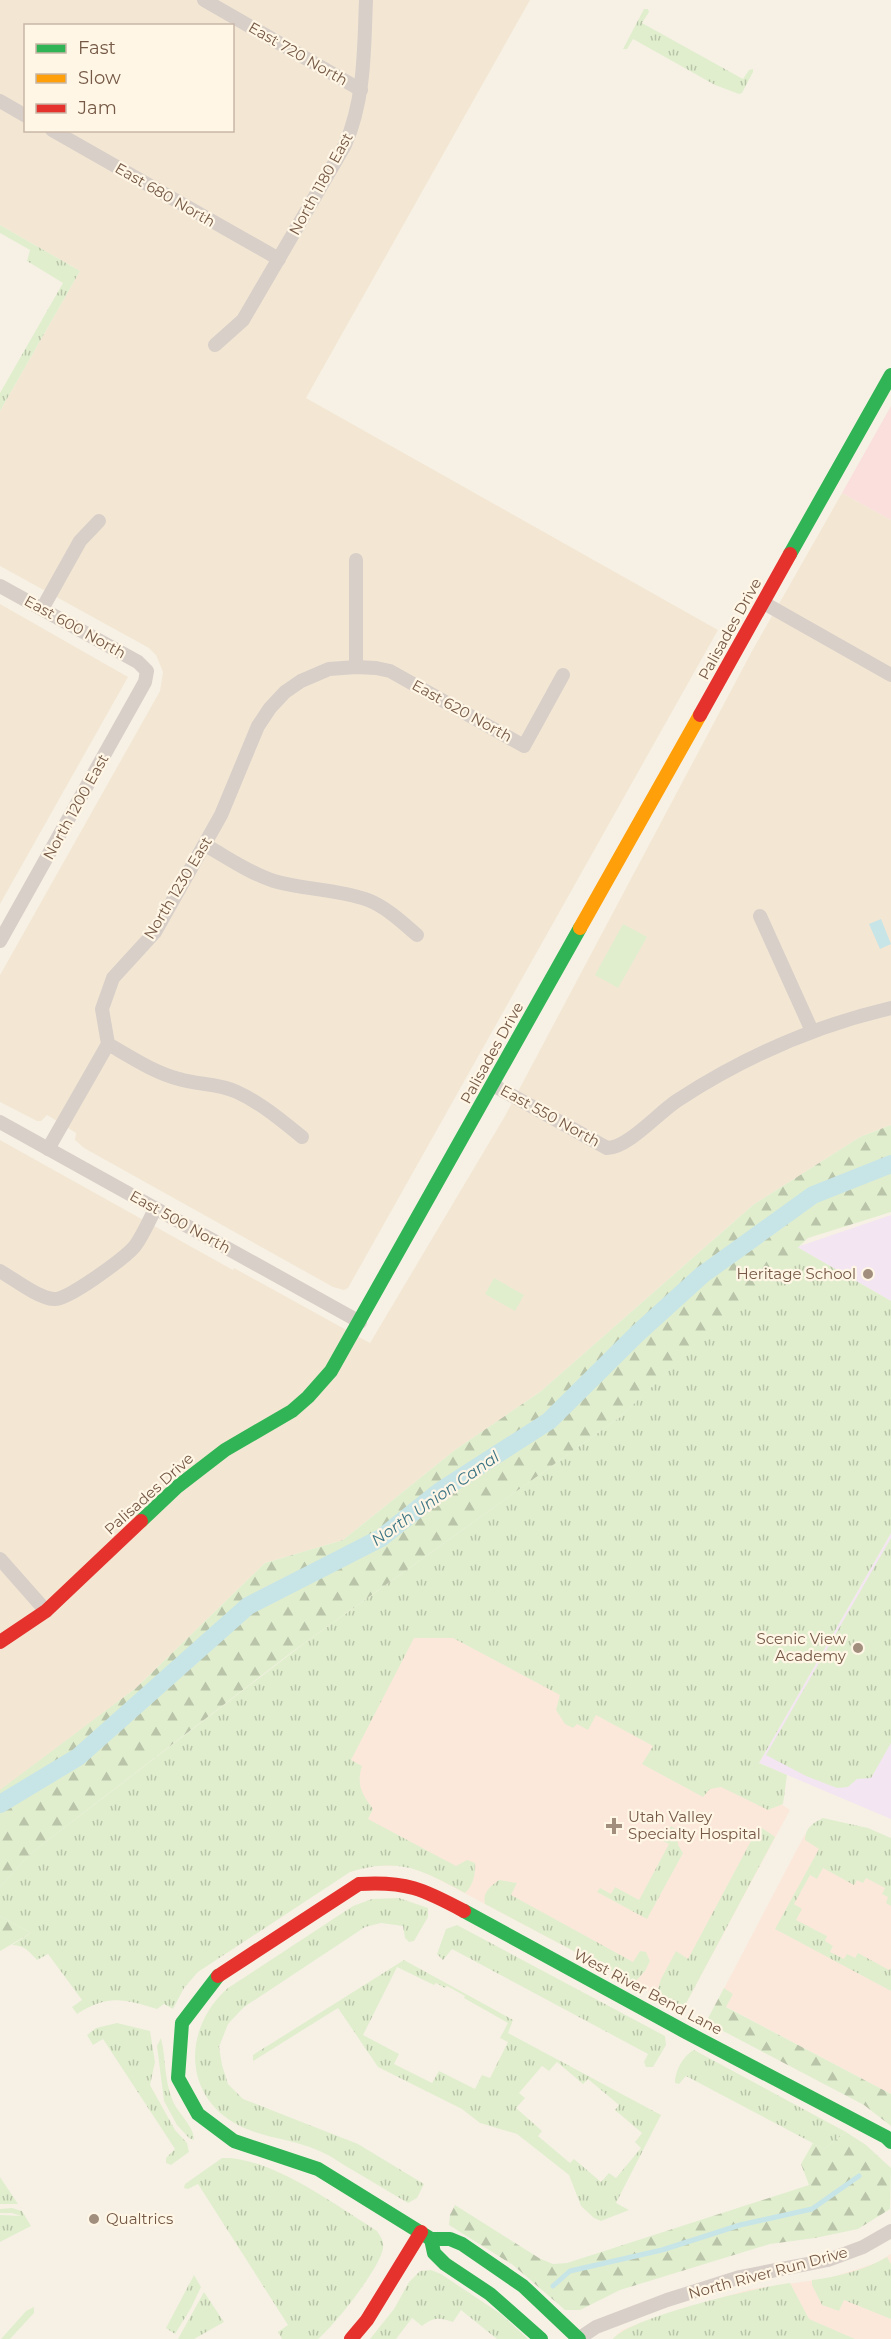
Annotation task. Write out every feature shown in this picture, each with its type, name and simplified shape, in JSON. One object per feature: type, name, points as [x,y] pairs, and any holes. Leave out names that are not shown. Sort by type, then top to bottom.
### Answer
[{"type":"street","name":"East 720 North","points":[[204,0],[361,90]]},
{"type":"street","name":"North 1180 East","points":[[215,345],[243,320],[354,126],[361,90],[366,0]]},
{"type":"street","points":[[0,101],[24,115]]},
{"type":"street","name":"East 680 North","points":[[56,132],[279,259]]},
{"type":"street","name":"Palisades Drive","points":[[0,1642],[46,1611],[177,1487],[225,1450],[292,1411],[331,1371],[891,375]]},
{"type":"street","points":[[42,609],[80,541],[99,521]]},
{"type":"street","points":[[356,560],[356,667]]},
{"type":"street","name":"East 600 North","points":[[0,586],[138,662],[147,671]]},
{"type":"street","points":[[764,603],[891,675]]},
{"type":"street","name":"East 620 North","points":[[356,667],[390,671],[524,746],[563,675]]},
{"type":"street","name":"North 1230 East","points":[[108,1044],[102,1009],[113,978],[155,932],[205,845],[234,788],[258,726],[271,705],[285,692],[316,674],[328,669],[356,667]]},
{"type":"street","name":"North 1200 East","points":[[0,941],[145,682],[147,671]]},
{"type":"street","points":[[205,845],[257,875],[273,881],[341,892],[369,900],[382,907],[417,934]]},
{"type":"street","points":[[760,916],[812,1031],[891,1008]]},
{"type":"street","name":"East 550 North","points":[[493,1085],[607,1148],[614,1148],[627,1141],[670,1105],[708,1082],[759,1053],[812,1031]]},
{"type":"street","points":[[48,1149],[108,1044],[164,1074],[235,1091],[273,1114],[302,1137]]},
{"type":"street","name":"East 500 North","points":[[0,1122],[360,1322]]},
{"type":"street","points":[[0,1271],[54,1300],[69,1296],[131,1250],[155,1209]]},
{"type":"street","points":[[0,1559],[46,1611]]},
{"type":"street","name":"West River Bend Lane","points":[[426,2236],[318,2169],[234,2141],[198,2114],[178,2078],[182,2023],[218,1976],[359,1884],[386,1882],[410,1885],[451,1904],[684,2031],[886,2137],[891,2142]]},
{"type":"street","name":"North River Run Drive","points":[[578,2339],[596,2327],[667,2300],[740,2277],[828,2260],[863,2247],[891,2231]]},
{"type":"street","points":[[426,2236],[450,2239],[462,2244],[524,2286],[578,2339]]},
{"type":"street","points":[[351,2339],[426,2236]]},
{"type":"street","points":[[426,2236],[434,2253],[445,2264],[490,2294],[541,2339]]},
{"type":"shaded area","points":[[0,0],[530,0],[306,398],[718,630],[348,1288],[344,1290],[333,1287],[84,1148],[75,1140],[76,1133],[47,1115],[41,1121],[37,1121],[0,1102],[0,975],[160,691],[163,672],[156,655],[149,648],[0,566],[0,411],[80,271],[0,225]]},
{"type":"shaded area","points":[[891,406],[891,520],[842,493]]},
{"type":"shaded area","points":[[842,493],[891,520],[891,1125],[860,1137],[753,1205],[540,1392],[455,1450],[343,1540],[265,1563],[136,1688],[0,1793],[0,1140],[233,1270],[234,1268],[370,1343],[505,1116],[752,651]]},
{"type":"shaded area","points":[[0,604],[128,677],[0,904]]},
{"type":"shaded area","name":"Heritage School","points":[[891,1215],[891,1301],[797,1247]]},
{"type":"shaded area","name":"Scenic View Academy","points":[[891,1533],[891,1819],[759,1763]]},
{"type":"shaded area","points":[[415,1566],[790,1810],[683,2009],[436,1878],[409,1866],[370,1866],[350,1872],[302,1645]]},
{"type":"shaded area","points":[[805,1834],[891,1877],[891,2094],[717,2002]]},
{"type":"shaded area","points":[[891,2254],[891,2339],[613,2339],[622,2330],[653,2318],[751,2289],[830,2278],[876,2263]]},
{"type":"green space","points":[[644,9],[648,9],[649,12],[642,23],[743,79],[749,70],[753,69],[742,93],[739,94],[715,85],[633,39],[627,49],[623,49]]},
{"type":"green space","points":[[0,225],[80,271],[0,411],[0,393],[63,283],[27,261],[30,250],[0,233]]},
{"type":"green space","points":[[623,924],[647,937],[618,988],[595,975]]},
{"type":"green space","points":[[891,1125],[891,1212],[808,1238],[620,1417],[292,1652],[30,1854],[0,1887],[0,1790],[136,1688],[265,1563],[343,1540],[455,1450],[540,1392],[753,1205],[860,1137]]},
{"type":"green space","points":[[797,1247],[891,1301],[891,1533],[759,1763],[787,1775],[783,1804],[768,1810],[721,1787],[710,1789],[703,1797],[642,1764],[653,1746],[596,1715],[588,1730],[577,1724],[573,1728],[565,1724],[556,1710],[560,1695],[453,1638],[414,1638],[351,1760],[362,1766],[361,1789],[373,1809],[368,1819],[456,1866],[467,1860],[475,1863],[473,1880],[468,1890],[465,1893],[423,1872],[397,1866],[350,1872],[198,1972],[184,1988],[173,2009],[164,2004],[157,2009],[116,2000],[98,2003],[77,2014],[72,2007],[82,2000],[48,1954],[37,1960],[24,1948],[12,1945],[31,1933],[0,1916],[0,1887],[30,1854],[302,1645],[620,1417]]},
{"type":"green space","points":[[494,1278],[524,1295],[515,1311],[485,1294]]},
{"type":"green space","name":"Scenic View Academy","points":[[891,1538],[891,1743],[871,1778],[857,1779],[848,1787],[837,1788],[806,1776],[766,1755]]},
{"type":"green space","points":[[823,1818],[868,1828],[891,1838],[891,1906],[886,1903],[888,1897],[882,1894],[885,1888],[866,1878],[863,1883],[857,1880],[854,1885],[823,1868],[817,1879],[810,1875],[794,1904],[802,1909],[796,1920],[827,1936],[825,1941],[833,1946],[830,1952],[844,1959],[847,1954],[855,1958],[858,1953],[889,1970],[891,1968],[891,1991],[775,1929],[819,1849],[805,1840],[806,1832]]},
{"type":"green space","points":[[671,1826],[677,1830],[678,1845],[683,1853],[647,1919],[597,1892],[600,1888],[611,1894],[615,1887],[639,1900],[669,1844],[663,1841]]},
{"type":"green space","points":[[759,1826],[775,1837],[683,2009],[656,1995],[661,1979],[676,1951],[688,1959]]},
{"type":"green space","points":[[499,1880],[517,1883],[511,1895],[633,1962],[640,1951],[646,1952],[650,1961],[645,1971],[634,1983],[485,1904],[486,1893]]},
{"type":"green space","points":[[399,1898],[428,1908],[428,1917],[414,1941],[409,1942],[405,1938],[403,1926],[381,1923],[365,1927],[244,2007],[228,2024],[219,2047],[228,2084],[243,2099],[358,2144],[424,2184],[417,2198],[408,2203],[321,2152],[238,2125],[220,2112],[206,2097],[198,2079],[195,2060],[197,2041],[203,2022],[213,2004],[228,1988],[353,1906],[372,1899]]},
{"type":"green space","points":[[0,1916],[31,1933],[0,1951]]},
{"type":"green space","points":[[457,1925],[665,2036],[666,2045],[653,2067],[646,2067],[644,2062],[648,2054],[452,1949],[443,1960],[437,1954],[446,1929]]},
{"type":"green space","points":[[404,1960],[513,2020],[508,2033],[661,2115],[616,2203],[629,2210],[601,2221],[581,2206],[569,2175],[517,2134],[480,2123],[462,2109],[378,2067],[338,2008],[253,2061],[253,2055]],"holes":[[[397,1967],[434,1985],[436,1983],[445,1988],[447,1986],[508,2023],[500,2038],[508,2042],[490,2078],[482,2075],[475,2089],[439,2071],[432,2083],[394,2064],[399,2054],[363,2035]],[[557,2062],[583,2084],[588,2079],[619,2105],[615,2110],[642,2133],[635,2142],[641,2148],[616,2178],[609,2173],[601,2182],[574,2159],[570,2163],[538,2136],[542,2131],[516,2108],[525,2098],[519,2093],[542,2066],[549,2071]]]},
{"type":"green space","points":[[724,1988],[733,1994],[726,2007],[891,2094],[891,2126],[864,2105],[706,2022]]},
{"type":"green space","points":[[117,2023],[150,2031],[155,2062],[150,2085],[175,2130],[187,2143],[189,2152],[171,2165],[166,2163],[166,2158],[175,2149],[103,2039],[93,2045],[87,2035],[96,2028]]},
{"type":"green space","points":[[161,2038],[169,2091],[174,2104],[191,2129],[194,2140],[189,2138],[177,2125],[164,2101],[157,2046]]},
{"type":"green space","points":[[694,2050],[846,2132],[824,2149],[686,2076],[679,2084],[675,2083],[681,2064]]},
{"type":"green space","points":[[846,2132],[866,2145],[891,2168],[890,2209],[858,2229],[770,2244],[620,2290],[580,2310],[565,2310],[513,2265],[449,2225],[450,2215],[455,2205],[539,2258],[553,2264],[567,2263],[809,2185],[801,2164],[813,2143],[824,2149]]},
{"type":"green space","points":[[222,2158],[261,2165],[282,2174],[343,2209],[377,2231],[381,2237],[383,2248],[380,2257],[366,2282],[345,2310],[318,2339],[282,2339],[278,2332],[288,2325],[198,2184],[188,2189],[184,2188],[185,2184]]},
{"type":"green space","points":[[0,2177],[18,2204],[0,2204]]},
{"type":"green space","points":[[12,2208],[22,2211],[31,2226],[0,2242],[0,2215],[21,2216],[0,2213],[0,2209]]},
{"type":"green space","points":[[887,2257],[891,2264],[891,2319],[844,2300],[839,2311],[822,2305],[812,2285],[812,2280],[851,2272]]},
{"type":"green space","points":[[431,2270],[441,2274],[501,2314],[528,2339],[497,2339],[461,2310],[453,2322],[437,2319],[422,2326],[412,2318],[396,2339],[370,2339],[394,2309],[409,2282],[420,2271]]},
{"type":"green space","points":[[194,2275],[201,2287],[175,2334],[166,2328]]},
{"type":"green space","points":[[790,2283],[809,2319],[855,2339],[613,2339],[624,2330],[696,2304]]},
{"type":"green space","points":[[204,2292],[224,2322],[194,2339],[178,2339]]},
{"type":"green space","points":[[34,2307],[34,2313],[10,2339],[1,2339],[26,2311]]},
{"type":"water","points":[[881,919],[891,944],[880,949],[869,924]]},
{"type":"waterway","name":"North Union Canal","points":[[0,1804],[78,1757],[248,1606],[381,1538],[440,1491],[549,1421],[638,1333],[702,1275],[813,1195],[891,1164]]},
{"type":"waterway","points":[[553,2286],[570,2271],[662,2250],[740,2225],[812,2209],[859,2176]]},
{"type":"traffic: fast","points":[[790,554],[891,375]]},
{"type":"traffic: fast","points":[[141,1521],[177,1487],[225,1450],[292,1411],[331,1371],[580,928]]},
{"type":"traffic: fast","points":[[464,1911],[684,2031],[886,2137],[891,2142]]},
{"type":"traffic: fast","points":[[218,1976],[182,2023],[178,2078],[198,2114],[234,2141],[318,2169],[431,2239],[450,2239],[462,2244],[523,2286],[579,2339]]},
{"type":"traffic: fast","points":[[431,2239],[434,2253],[445,2264],[490,2294],[541,2339]]},
{"type":"traffic: slow","points":[[580,928],[700,715]]},
{"type":"traffic: jam","points":[[700,715],[790,554]]},
{"type":"traffic: jam","points":[[0,1642],[46,1611],[141,1521]]},
{"type":"traffic: jam","points":[[218,1976],[359,1884],[389,1884],[414,1888],[464,1911]]},
{"type":"traffic: jam","points":[[351,2339],[367,2320],[421,2232]]},
{"type":"place","name":"Heritage School","points":[[868,1274]]},
{"type":"place","name":"Scenic View Academy","points":[[858,1648]]},
{"type":"place","name":"Utah Valley Specialty Hospital","points":[[614,1826]]},
{"type":"place","name":"Qualtrics","points":[[94,2219]]}]
